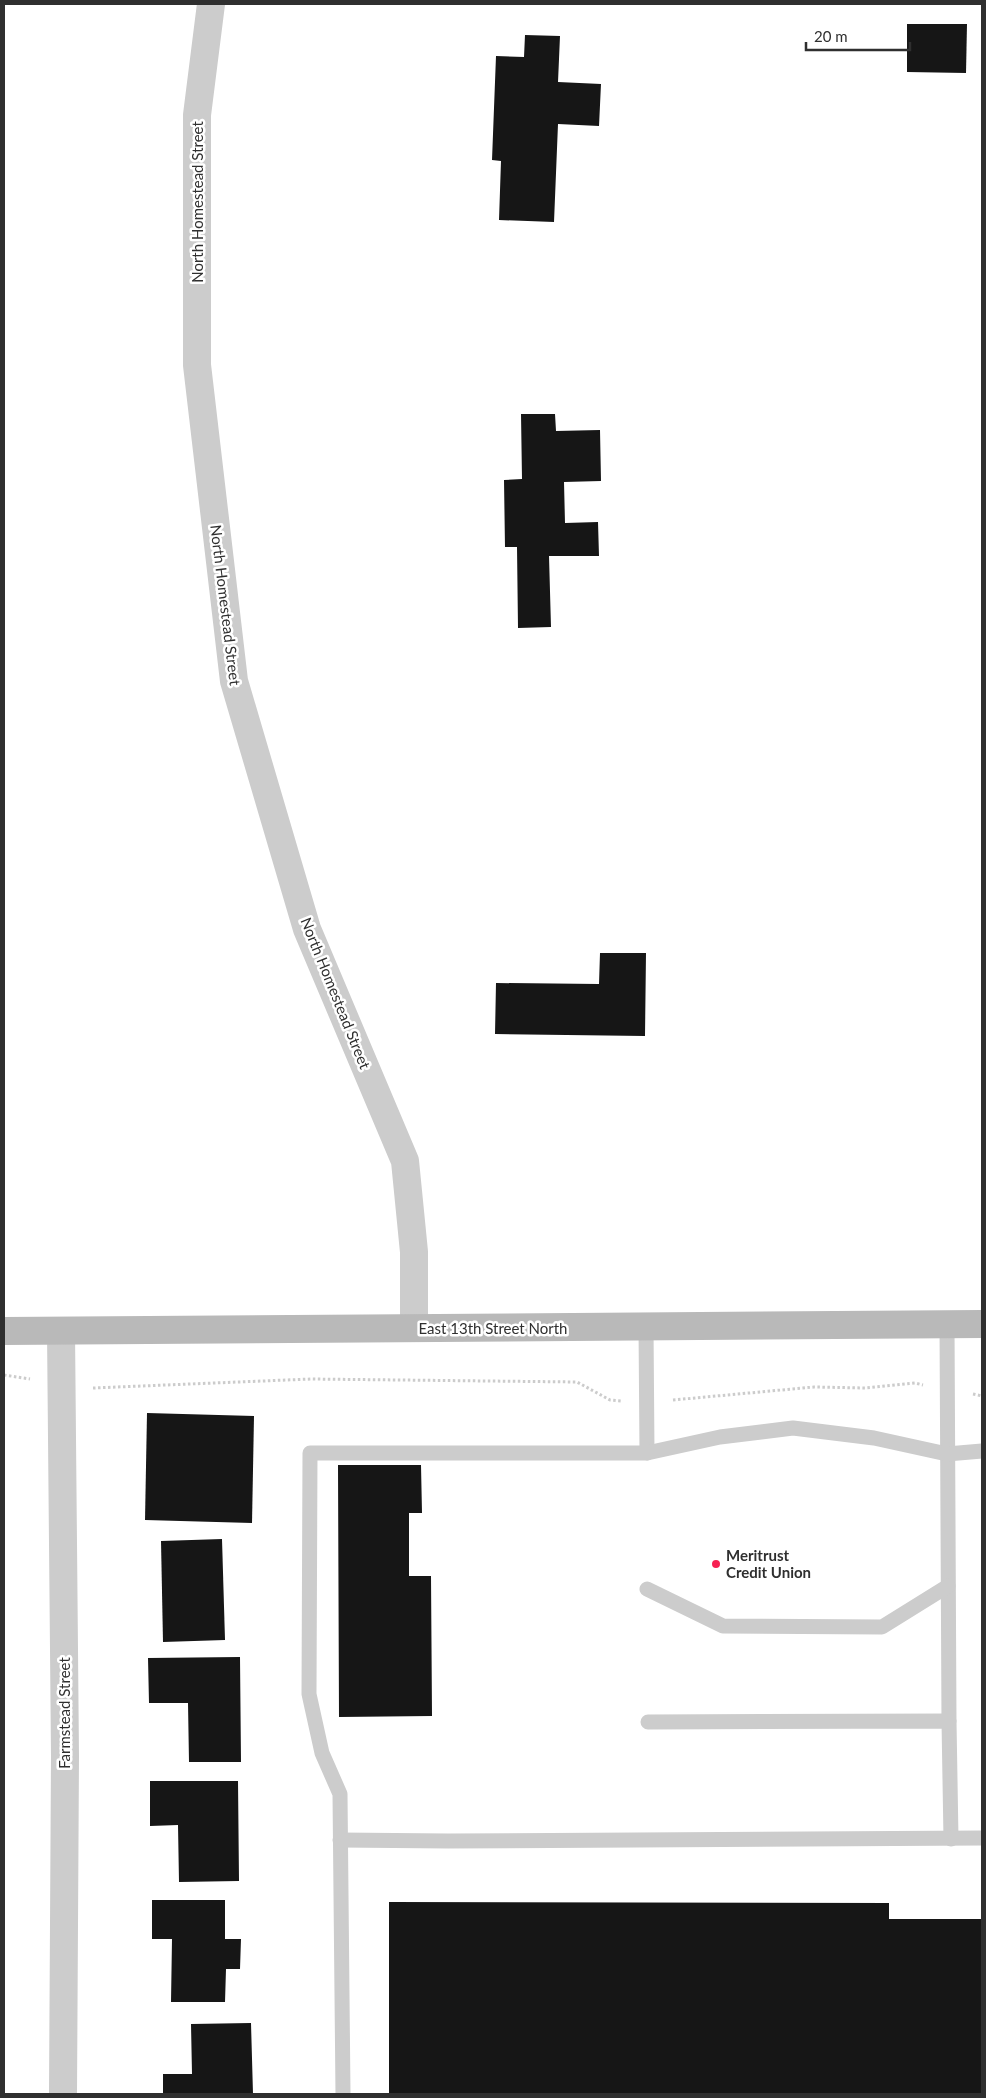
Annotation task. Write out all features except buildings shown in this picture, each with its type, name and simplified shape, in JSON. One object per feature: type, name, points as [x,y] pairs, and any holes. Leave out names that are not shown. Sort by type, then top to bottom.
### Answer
[{"type":"main road","name":"East 13th Street North","points":[[4,1331],[982,1324]]},
{"type":"street","name":"North Homestead Street","points":[[211,4],[197,115],[198,365],[234,681],[307,929],[405,1162],[414,1252],[414,1328]]},
{"type":"street","name":"Farmstead Street","points":[[61,1331],[65,1747],[63,2094]]},
{"type":"lane","points":[[947,1324],[951,1838]]},
{"type":"lane","points":[[646,1326],[647,1453]]},
{"type":"lane","points":[[343,2094],[340,1794],[322,1753],[309,1694],[310,1453],[647,1453],[720,1437],[793,1428],[874,1438],[947,1454],[982,1451]]},
{"type":"lane","points":[[647,1588],[723,1626],[882,1627],[948,1586]]},
{"type":"lane","points":[[648,1722],[949,1721]]},
{"type":"lane","points":[[340,1840],[448,1842],[982,1838]]},
{"type":"path","points":[[4,1375],[81,1388],[311,1379],[577,1382],[610,1400],[647,1401],[814,1387],[865,1388],[915,1383],[982,1396]]},
{"type":"place","name":"Meritrust Credit Union","points":[[716,1564]]}]
